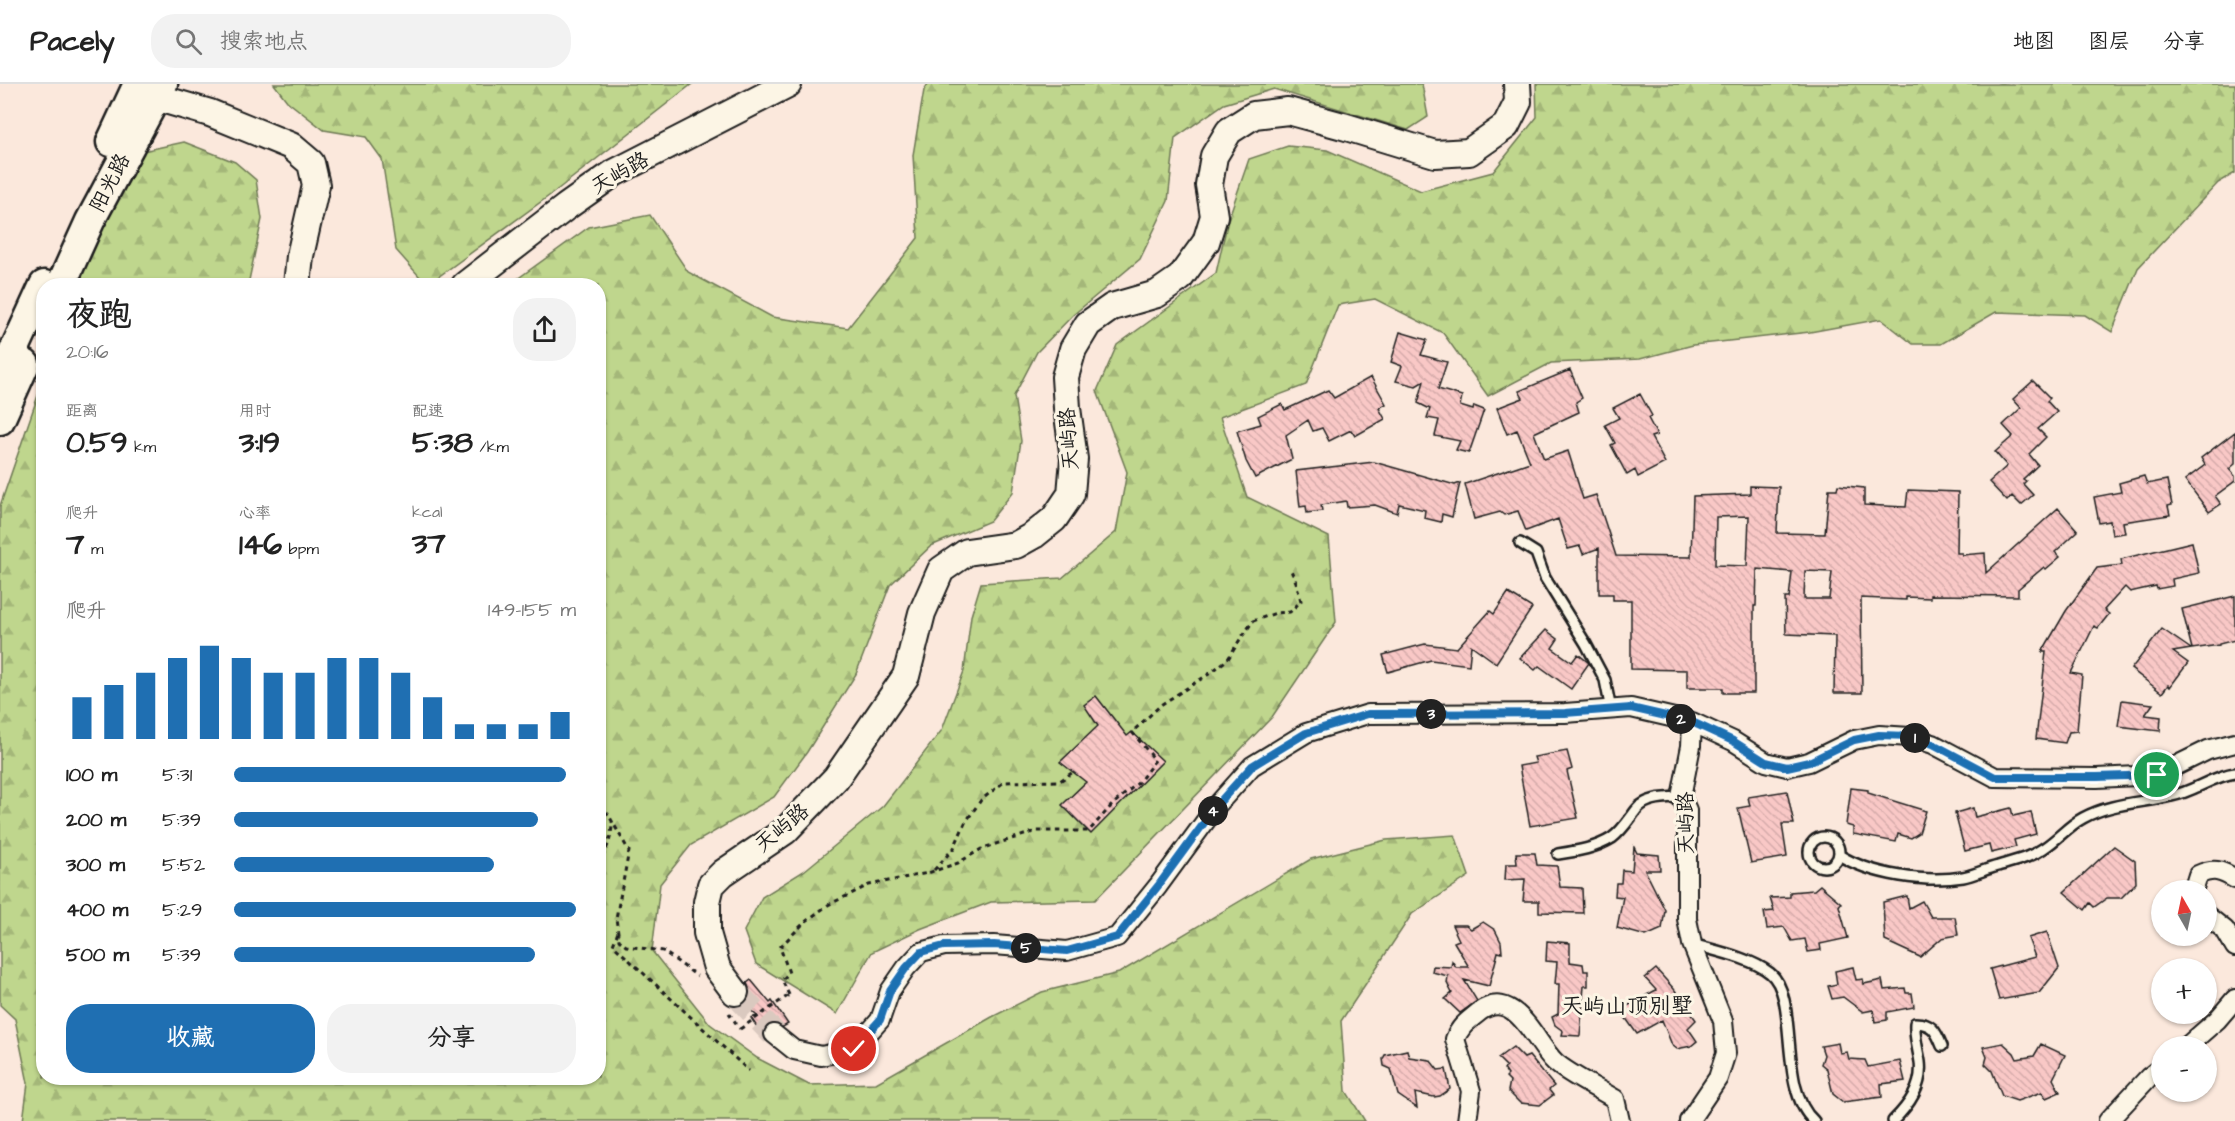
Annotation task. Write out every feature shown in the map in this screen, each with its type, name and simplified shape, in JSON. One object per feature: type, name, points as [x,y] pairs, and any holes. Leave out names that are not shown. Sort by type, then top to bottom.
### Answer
[{"type":"main road","name":"阳光路","points":[[64,278],[148,87]]},
{"type":"main road","name":"阳光路","points":[[48,278],[148,87]]},
{"type":"main road","name":"阳光路","points":[[0,381],[36,302]]},
{"type":"main road","points":[[0,420],[36,341]]},
{"type":"street","name":"天屿路","points":[[474,278],[614,173],[788,84]]},
{"type":"street","name":"天屿路","points":[[730,999],[717,968],[707,933],[707,902],[711,885],[723,873],[785,831],[836,778],[906,676],[922,613],[941,570],[967,552],[1016,545],[1034,535],[1054,519],[1071,494],[1074,459],[1065,377],[1073,349],[1088,324],[1112,308],[1157,294],[1180,278],[1206,242],[1214,216],[1209,185],[1214,156],[1228,131],[1254,115],[1288,111],[1435,154],[1469,152],[1506,126],[1518,102],[1517,84]]},
{"type":"street","points":[[148,87],[291,146],[311,163],[316,185],[300,256],[298,278]]},
{"type":"street","points":[[774,1034],[794,1050],[821,1056],[854,1049],[880,1020],[890,991],[921,952],[944,946],[994,945],[1067,951],[1117,937],[1158,886],[1218,804],[1252,766],[1306,733],[1368,714],[1565,713],[1631,708],[1692,722],[1733,741],[1766,762],[1787,767],[1809,762],[1854,740],[1879,735],[1910,736],[1933,744],[1995,777],[2157,775],[2208,750],[2235,743]]},
{"type":"street","name":"天屿路","points":[[1689,1121],[1718,1078],[1726,1053],[1723,1021],[1692,944],[1687,919],[1687,810],[1681,797],[1691,746],[1692,722]]},
{"type":"street","points":[[2196,880],[2198,875],[2210,870],[2221,870],[2235,879]]},
{"type":"street","points":[[2217,924],[2225,930],[2235,947]]},
{"type":"street","points":[[2199,1036],[2217,1020],[2235,999]]},
{"type":"street","points":[[1467,1121],[1471,1091],[1455,1039],[1460,1027],[1483,1010],[1502,1005],[1516,1012],[1556,1062],[1615,1099],[1620,1121]]},
{"type":"street","points":[[2108,1121],[2151,1075]]},
{"type":"lane","points":[[1520,543],[1536,554],[1545,578],[1586,644],[1605,680],[1611,710]]},
{"type":"lane","points":[[1839,855],[1875,870],[1901,876],[1963,877],[2022,859],[2044,848],[2064,830],[2085,817],[2141,800],[2194,790],[2211,780],[2235,773]]},
{"type":"lane","points":[[1558,854],[1592,848],[1613,837],[1626,825],[1639,807],[1656,799],[1681,797]]},
{"type":"lane","points":[[1692,944],[1761,967],[1773,975],[1784,998],[1791,1064],[1799,1096],[1814,1121]]},
{"type":"lane","points":[[1893,1121],[1909,1105],[1918,1085],[1920,1065],[1915,1023],[1925,1023],[1935,1029],[1942,1046]]},
{"type":"path","points":[[730,999],[740,1029],[789,995],[782,980],[789,973],[780,947],[805,922],[828,905],[869,885],[933,871],[958,862],[983,848],[1036,831],[1089,831],[1112,805],[1139,782],[1155,760],[1132,732],[1162,704],[1228,659],[1253,621],[1276,613],[1290,612],[1301,601],[1290,568]]},
{"type":"path","points":[[933,871],[954,849],[965,823],[981,800],[1004,782],[1060,781],[1073,772]]},
{"type":"path","points":[[606,812],[629,851],[616,918],[619,940],[626,946],[663,951],[698,977]]},
{"type":"path","points":[[606,851],[612,821]]},
{"type":"path","points":[[618,932],[613,945],[749,1071]]},
{"type":"green space","points":[[274,84],[692,84],[553,193],[437,278],[421,278],[396,250],[382,159],[366,137],[324,130],[287,101]]},
{"type":"green space","points":[[928,84],[1422,84],[1428,117],[1408,130],[1274,89],[1224,104],[1175,138],[1168,201],[1140,259],[1073,315],[1037,352],[1014,396],[1021,441],[1013,492],[990,521],[931,546],[890,585],[856,674],[807,752],[774,797],[691,845],[660,884],[652,951],[710,1024],[757,1058],[809,1085],[876,1083],[992,1017],[1042,992],[1119,973],[1311,859],[1386,840],[1455,835],[1469,876],[1412,914],[1341,1021],[1346,1091],[1365,1121],[23,1121],[28,1083],[15,1019],[0,1005],[0,506],[36,401],[36,1085],[606,1085],[606,278],[519,278],[589,227],[650,215],[688,272],[772,317],[848,328],[918,238],[913,155],[924,90]]},
{"type":"green space","points":[[1536,84],[2235,84],[2235,173],[2218,183],[2138,268],[2112,332],[2085,315],[1996,312],[1941,344],[1913,344],[1881,319],[1810,332],[1693,345],[1640,359],[1551,363],[1488,396],[1443,333],[1375,299],[1338,305],[1306,385],[1220,417],[1247,497],[1329,537],[1336,622],[1272,717],[1095,900],[991,902],[920,929],[872,952],[837,1014],[756,964],[744,931],[762,897],[804,871],[883,806],[942,730],[964,671],[971,616],[981,583],[1062,578],[1116,532],[1127,472],[1097,391],[1117,345],[1216,273],[1228,220],[1249,159],[1288,146],[1327,150],[1421,191],[1493,172],[1537,117]]},
{"type":"green space","points":[[184,142],[235,162],[256,180],[262,219],[249,278],[80,278],[86,260],[143,151]]},
{"type":"building","points":[[1400,332],[1427,340],[1421,355],[1447,362],[1438,389],[1462,396],[1460,406],[1473,410],[1474,406],[1484,410],[1469,453],[1456,450],[1460,441],[1435,436],[1439,420],[1427,418],[1430,409],[1418,403],[1424,381],[1416,386],[1396,381],[1402,366],[1391,362]]},
{"type":"building","points":[[1570,370],[1582,398],[1576,402],[1579,412],[1534,433],[1544,459],[1568,451],[1583,499],[1596,495],[1616,556],[1691,557],[1693,496],[1750,494],[1750,486],[1779,487],[1777,533],[1825,534],[1829,489],[1837,489],[1838,485],[1864,488],[1864,505],[1906,507],[1908,490],[1958,492],[1957,553],[1962,553],[1962,555],[1985,553],[1986,573],[2058,508],[2078,531],[2055,552],[2060,557],[2018,589],[2018,596],[1930,595],[1930,598],[1906,597],[1906,600],[1861,598],[1862,693],[1834,693],[1835,636],[1786,634],[1785,598],[1789,598],[1792,572],[1757,569],[1756,606],[1754,606],[1754,693],[1723,693],[1723,688],[1687,688],[1687,670],[1631,669],[1631,600],[1613,600],[1613,594],[1599,594],[1599,548],[1583,554],[1580,546],[1568,549],[1558,519],[1526,531],[1518,511],[1504,515],[1500,512],[1474,519],[1465,484],[1530,462],[1517,430],[1507,434],[1497,408],[1523,398],[1519,391]],"holes":[[[1749,516],[1747,566],[1715,565],[1716,517]],[[1805,571],[1832,572],[1829,599],[1804,599]]]},
{"type":"building","points":[[1371,377],[1386,404],[1379,408],[1385,419],[1355,436],[1351,430],[1329,441],[1322,428],[1313,431],[1308,420],[1286,435],[1292,459],[1255,478],[1246,461],[1237,431],[1261,424],[1258,416],[1282,404],[1285,410],[1328,390],[1334,398]]},
{"type":"building","points":[[2033,381],[2050,398],[2047,401],[2057,412],[2038,429],[2046,437],[2029,454],[2038,465],[2023,479],[2026,481],[2023,484],[2033,495],[2021,505],[2012,496],[2007,501],[1989,482],[2007,466],[1995,452],[2013,436],[2003,425],[2021,408],[2013,399]]},
{"type":"building","points":[[1640,394],[1652,416],[1648,418],[1657,435],[1651,437],[1665,463],[1638,477],[1635,470],[1627,475],[1611,445],[1615,443],[1605,425],[1619,418],[1613,408]]},
{"type":"building","points":[[2235,432],[2235,464],[2229,469],[2235,476],[2235,481],[2215,496],[2221,504],[2209,512],[2185,480],[2205,465],[2201,458]]},
{"type":"building","points":[[1374,462],[1455,485],[1460,483],[1452,517],[1442,514],[1441,522],[1424,518],[1425,510],[1399,504],[1397,513],[1375,505],[1347,507],[1346,501],[1321,505],[1322,511],[1307,513],[1306,506],[1300,507],[1296,471]]},
{"type":"building","points":[[2144,476],[2147,484],[2167,480],[2172,505],[2168,506],[2170,515],[2123,522],[2125,533],[2112,535],[2110,521],[2099,523],[2094,497],[2121,492],[2119,483]]},
{"type":"building","points":[[2192,542],[2199,573],[2172,579],[2173,586],[2157,589],[2156,586],[2130,592],[2125,587],[2104,610],[2109,614],[2098,628],[2094,626],[2071,673],[2082,675],[2077,731],[2069,732],[2065,743],[2036,739],[2046,652],[2042,652],[2066,611],[2097,568],[2122,565],[2121,559]]},
{"type":"building","points":[[1508,593],[1532,608],[1496,663],[1471,645],[1469,665],[1431,660],[1388,672],[1383,655],[1425,644],[1457,648],[1490,611],[1494,614]]},
{"type":"building","points":[[2235,596],[2235,640],[2192,649],[2182,609]]},
{"type":"building","points":[[2162,629],[2191,649],[2173,652],[2188,663],[2170,687],[2168,685],[2162,693],[2131,669]]},
{"type":"building","points":[[1546,630],[1558,639],[1552,648],[1572,662],[1578,654],[1589,663],[1571,689],[1539,666],[1535,670],[1520,658]]},
{"type":"building","points":[[1096,696],[1127,736],[1132,732],[1163,761],[1091,834],[1062,805],[1086,782],[1060,762],[1098,726],[1084,705]]},
{"type":"building","points":[[2122,700],[2153,704],[2145,715],[2161,717],[2160,731],[2118,726]]},
{"type":"building","points":[[1567,751],[1572,769],[1567,771],[1578,818],[1530,826],[1519,766],[1536,763],[1534,757]]},
{"type":"building","points":[[1851,788],[1868,790],[1868,793],[1926,811],[1919,833],[1911,838],[1898,834],[1896,842],[1853,834],[1853,827],[1846,825]]},
{"type":"building","points":[[1787,791],[1794,824],[1782,824],[1787,857],[1751,863],[1738,808],[1750,806],[1748,797]]},
{"type":"building","points":[[1973,808],[1975,817],[2011,808],[2013,816],[2031,812],[2036,834],[2014,840],[2016,847],[1991,853],[1989,845],[1965,851],[1955,813]]},
{"type":"building","points":[[2114,846],[2135,861],[2136,883],[2121,898],[2107,898],[2094,907],[2090,903],[2085,910],[2064,892]]},
{"type":"building","points":[[1634,847],[1637,853],[1659,855],[1660,870],[1645,870],[1665,910],[1662,929],[1646,936],[1617,928],[1623,897],[1615,896],[1616,883],[1621,883],[1622,870],[1632,871]]},
{"type":"building","points":[[1516,853],[1535,853],[1537,865],[1557,866],[1560,887],[1582,888],[1583,913],[1539,912],[1539,901],[1523,901],[1525,879],[1505,880],[1506,864],[1517,864]]},
{"type":"building","points":[[1820,885],[1841,903],[1839,906],[1848,938],[1820,944],[1821,950],[1808,952],[1805,939],[1792,941],[1784,927],[1767,929],[1764,912],[1774,911],[1770,898],[1790,897],[1790,892],[1814,890]]},
{"type":"building","points":[[1907,896],[1909,908],[1922,901],[1931,917],[1955,917],[1958,935],[1942,938],[1920,957],[1885,941],[1883,902]]},
{"type":"building","points":[[1483,922],[1495,930],[1501,942],[1502,953],[1498,952],[1489,986],[1464,980],[1477,1001],[1460,1013],[1445,999],[1452,993],[1447,983],[1448,976],[1432,972],[1433,966],[1451,967],[1452,961],[1456,967],[1469,967],[1454,942],[1459,940],[1452,925],[1466,925],[1471,929]]},
{"type":"building","points":[[2047,932],[2059,968],[2039,993],[1999,1000],[1990,969],[2035,957],[2028,938]]},
{"type":"building","points":[[1547,941],[1570,943],[1570,962],[1583,964],[1584,971],[1588,971],[1588,986],[1584,986],[1580,1036],[1562,1035],[1563,1031],[1555,1025],[1552,1017],[1558,1014],[1559,984],[1555,984],[1557,962],[1546,961]]},
{"type":"building","points":[[1853,967],[1856,980],[1863,979],[1864,984],[1882,980],[1884,990],[1905,988],[1906,993],[1912,993],[1914,1007],[1887,1012],[1887,1020],[1875,1022],[1873,1010],[1863,1012],[1843,997],[1832,999],[1828,986],[1837,984],[1835,971]]},
{"type":"building","points":[[1656,969],[1674,989],[1696,1020],[1688,1028],[1697,1041],[1691,1046],[1677,1049],[1672,1045],[1662,1020],[1637,1034],[1620,1010],[1656,990],[1645,978]]},
{"type":"building","points":[[751,980],[770,1003],[772,1001],[788,1024],[783,1027],[776,1023],[769,1024],[765,1027],[763,1036],[751,1018],[757,1016],[744,1004],[750,991],[747,983]]},
{"type":"building","points":[[1838,1043],[1840,1053],[1847,1052],[1849,1059],[1865,1060],[1868,1067],[1900,1061],[1905,1081],[1881,1084],[1882,1097],[1843,1102],[1833,1094],[1827,1069],[1821,1064],[1824,1055],[1821,1046]]},
{"type":"building","points":[[2003,1043],[2017,1059],[2034,1056],[2041,1044],[2065,1055],[2053,1079],[2060,1092],[2046,1098],[2042,1092],[2017,1101],[2002,1096],[1992,1071],[1985,1064],[1987,1057],[1983,1047]]},
{"type":"building","points":[[1513,1047],[1524,1058],[1529,1056],[1554,1086],[1549,1090],[1553,1095],[1540,1105],[1520,1103],[1508,1091],[1510,1081],[1504,1069],[1507,1067],[1498,1058]]},
{"type":"building","points":[[1407,1050],[1409,1057],[1430,1060],[1438,1070],[1446,1069],[1450,1089],[1434,1097],[1415,1093],[1417,1108],[1398,1095],[1391,1069],[1384,1066],[1385,1055]]},
{"type":"tunnel","points":[[735,992],[774,1034]]},
{"type":"district","name":"天屿山顶别墅","points":[[1627,1006]]},
{"type":"route","points":[[854,1049],[880,1020],[890,991],[921,952],[944,946],[994,945],[1067,951],[1117,937],[1158,886],[1218,804],[1252,766],[1306,733],[1368,714],[1565,713],[1631,708],[1692,722],[1733,741],[1766,762],[1787,767],[1809,762],[1854,740],[1879,735],[1910,736],[1933,744],[1995,777],[2157,775]]}]
